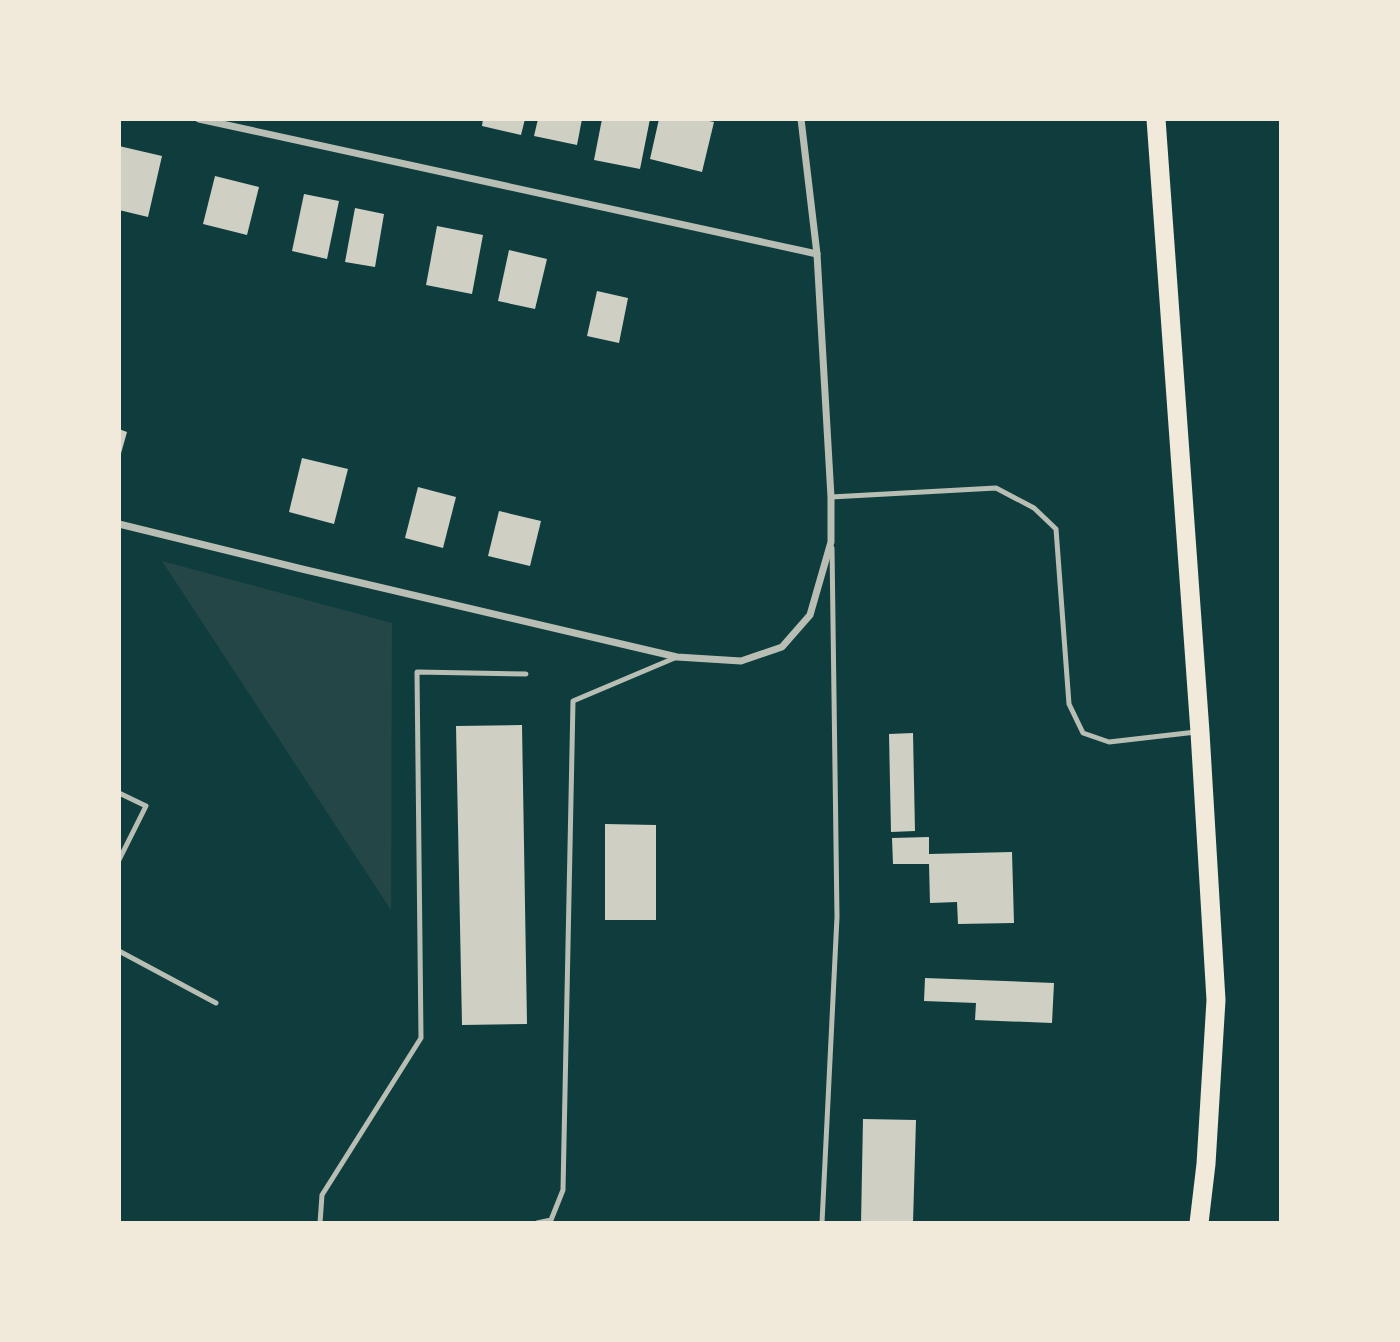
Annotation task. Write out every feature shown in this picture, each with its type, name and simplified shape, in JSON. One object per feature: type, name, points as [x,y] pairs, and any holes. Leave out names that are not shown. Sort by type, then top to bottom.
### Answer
[{"type":"highway","points":[[1156,119],[1200,732],[1216,1000],[1206,1164],[1199,1223]]},
{"type":"street","points":[[199,119],[817,254]]},
{"type":"street","points":[[119,524],[677,657],[741,661],[782,647],[810,615],[831,542],[831,497],[817,254],[801,119]]},
{"type":"lane","points":[[831,497],[996,488],[1034,508],[1056,529],[1069,704],[1083,733],[1109,742],[1200,732]]},
{"type":"lane","points":[[822,1223],[837,917],[831,542]]},
{"type":"lane","points":[[537,1223],[551,1220],[563,1190],[573,701],[677,657]]},
{"type":"lane","points":[[320,1223],[322,1195],[421,1038],[417,672],[526,674]]},
{"type":"lane","points":[[119,793],[146,806],[119,860]]},
{"type":"lane","points":[[119,951],[216,1003]]},
{"type":"shaded area","points":[[162,561],[392,623],[391,910]]},
{"type":"building","points":[[483,119],[525,119],[521,135],[482,126]]},
{"type":"building","points":[[538,119],[582,119],[577,145],[534,136]]},
{"type":"building","points":[[602,119],[650,119],[640,169],[594,160]]},
{"type":"building","points":[[659,119],[700,119],[714,122],[702,172],[650,159]]},
{"type":"building","points":[[119,146],[162,156],[148,217],[119,210]]},
{"type":"building","points":[[215,176],[259,187],[247,235],[203,224]]},
{"type":"building","points":[[304,194],[339,201],[327,259],[292,251]]},
{"type":"building","points":[[355,208],[384,214],[375,267],[345,262]]},
{"type":"building","points":[[437,226],[483,235],[472,294],[426,285]]},
{"type":"building","points":[[509,250],[547,259],[535,309],[498,301]]},
{"type":"building","points":[[597,291],[628,298],[619,343],[587,336]]},
{"type":"building","points":[[119,429],[127,432],[120,457],[119,457]]},
{"type":"building","points":[[302,458],[348,469],[334,524],[289,512]]},
{"type":"building","points":[[418,487],[456,497],[443,548],[405,538]]},
{"type":"building","points":[[499,511],[541,521],[530,566],[488,556]]},
{"type":"building","points":[[522,725],[527,1024],[462,1025],[456,726]]},
{"type":"building","points":[[913,733],[915,831],[891,832],[889,734]]},
{"type":"building","points":[[605,824],[656,825],[656,920],[605,920]]},
{"type":"building","points":[[929,837],[929,854],[1012,852],[1014,923],[958,924],[957,902],[930,903],[929,864],[893,864],[892,838]]},
{"type":"building","points":[[925,978],[1054,983],[1052,1023],[975,1020],[976,1003],[924,1001]]},
{"type":"building","points":[[863,1119],[916,1120],[913,1223],[861,1223]]}]
